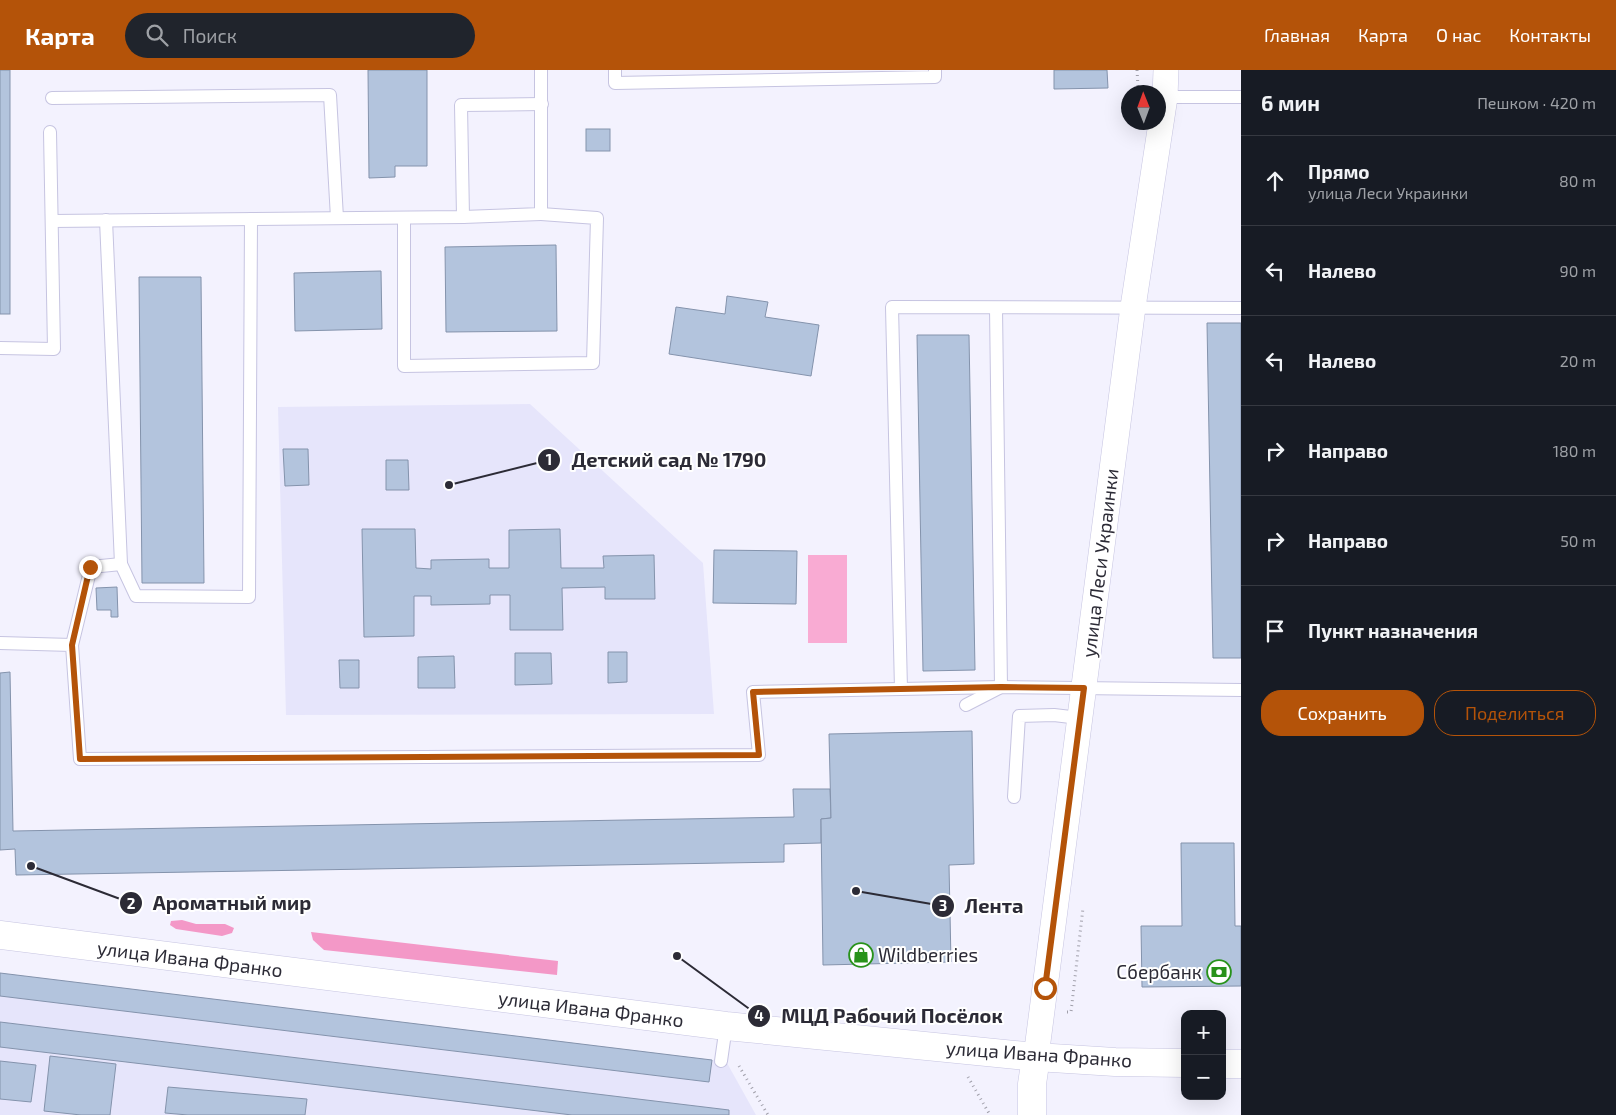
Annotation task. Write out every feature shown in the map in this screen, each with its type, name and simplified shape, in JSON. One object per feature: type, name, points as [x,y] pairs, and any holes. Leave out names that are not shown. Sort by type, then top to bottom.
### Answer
[{"type":"street","name":"улица Леси Украинки","points":[[1165,85],[1166,70]]},
{"type":"street","name":"улица Леси Украинки","points":[[1036,1057],[1134,307],[1160,130]]},
{"type":"street","name":"улица Ивана Франко","points":[[0,935],[725,1034],[1036,1057],[1115,1062],[1181,1063]]},
{"type":"street","points":[[1032,1115],[1032,1084],[1036,1057]]},
{"type":"street","points":[[1226,1064],[1241,1064]]},
{"type":"lane","points":[[541,70],[541,214]]},
{"type":"lane","points":[[615,70],[615,83],[935,77],[935,70]]},
{"type":"lane","points":[[52,98],[330,95],[336,218]]},
{"type":"lane","points":[[1166,97],[1241,97]]},
{"type":"lane","points":[[463,217],[461,106],[542,104]]},
{"type":"lane","points":[[0,348],[54,349],[50,132]]},
{"type":"lane","points":[[52,221],[404,218],[541,214],[597,218],[593,362],[404,366],[404,218]]},
{"type":"lane","points":[[106,220],[121,564],[136,596],[249,597],[251,219]]},
{"type":"lane","points":[[901,689],[892,307],[1241,308]]},
{"type":"lane","points":[[996,308],[1001,687]]},
{"type":"lane","points":[[121,564],[90,567],[72,645],[80,759],[759,755],[753,692],[1001,687],[1241,690]]},
{"type":"lane","points":[[0,643],[72,645]]},
{"type":"lane","points":[[966,704],[1001,687]]},
{"type":"lane","points":[[1014,797],[1019,716],[1054,715],[1080,718]]},
{"type":"lane","points":[[721,1061],[725,1034]]},
{"type":"path","points":[[1137,70],[1138,85]]},
{"type":"path","points":[[725,1034],[768,1115]]},
{"type":"path","points":[[968,1077],[990,1115]]},
{"type":"shaded area","points":[[530,404],[703,563],[714,714],[286,715],[278,407]]},
{"type":"shaded area","points":[[808,555],[847,555],[847,643],[808,643]]},
{"type":"shaded area","points":[[182,920],[196,924],[225,924],[234,928],[232,933],[222,936],[176,929],[170,925],[171,921]]},
{"type":"shaded area","points":[[311,932],[558,961],[557,975],[324,950],[313,940]]},
{"type":"shaded area","points":[[0,973],[721,1061],[727,1063],[756,1115],[0,1115]]},
{"type":"building","points":[[0,70],[10,70],[10,314],[0,314]]},
{"type":"building","points":[[368,70],[427,70],[427,166],[395,166],[395,177],[369,178]]},
{"type":"building","points":[[1054,70],[1107,70],[1108,88],[1054,89]]},
{"type":"building","points":[[586,129],[610,129],[610,151],[586,151]]},
{"type":"building","points":[[556,245],[557,331],[446,332],[445,247]]},
{"type":"building","points":[[381,271],[382,329],[295,331],[294,273]]},
{"type":"building","points":[[139,277],[201,277],[204,583],[142,583]]},
{"type":"building","points":[[727,296],[768,302],[765,317],[819,325],[811,376],[669,354],[676,307],[725,314]]},
{"type":"building","points":[[1207,323],[1241,323],[1241,658],[1213,658]]},
{"type":"building","points":[[917,335],[969,335],[975,670],[923,671]]},
{"type":"building","points":[[283,449],[308,449],[309,485],[285,486]]},
{"type":"building","points":[[386,460],[408,460],[409,490],[386,490]]},
{"type":"building","points":[[362,529],[415,529],[416,568],[431,569],[431,560],[489,559],[489,568],[509,568],[509,530],[560,529],[561,568],[604,568],[603,556],[654,555],[655,599],[605,599],[605,587],[562,588],[563,630],[510,630],[510,595],[490,595],[490,604],[431,605],[431,596],[414,596],[414,636],[364,637]]},
{"type":"building","points":[[714,550],[797,551],[796,604],[713,603]]},
{"type":"building","points":[[117,587],[118,617],[111,617],[111,610],[97,610],[96,588]]},
{"type":"building","points":[[608,652],[627,652],[627,682],[608,683]]},
{"type":"building","points":[[515,653],[551,653],[552,684],[515,685]]},
{"type":"building","points":[[454,656],[455,688],[418,688],[418,657]]},
{"type":"building","points":[[339,660],[359,660],[359,688],[340,688]]},
{"type":"building","points":[[10,672],[13,831],[794,817],[793,789],[830,789],[831,818],[821,819],[821,843],[784,844],[784,862],[16,875],[15,849],[0,850],[0,673]]},
{"type":"building","points":[[972,731],[974,864],[949,865],[951,962],[823,965],[821,819],[831,818],[829,734]]},
{"type":"building","points":[[1181,843],[1234,843],[1235,926],[1241,926],[1241,986],[1142,987],[1141,926],[1182,926]]},
{"type":"building","points":[[0,973],[712,1060],[709,1082],[0,996]]},
{"type":"building","points":[[0,1022],[729,1110],[729,1115],[572,1115],[0,1047]]},
{"type":"building","points":[[50,1056],[116,1064],[110,1115],[81,1115],[44,1111]]},
{"type":"building","points":[[0,1061],[36,1065],[31,1102],[0,1099]]},
{"type":"building","points":[[168,1087],[307,1099],[305,1115],[188,1115],[165,1113]]},
{"type":"place","name":"Детский сад № 1790","points":[[449,485]]},
{"type":"place","name":"Ароматный мир","points":[[31,866]]},
{"type":"place","name":"Лента","points":[[856,891]]},
{"type":"place","name":"Wildberries","points":[[861,955]]},
{"type":"place","name":"МЦД Рабочий Посёлок","points":[[677,956]]},
{"type":"place","name":"Сбербанк","points":[[1219,972]]},
{"type":"route","points":[[90,567],[72,645],[80,759],[759,755],[753,692],[1001,687],[1084,688],[1045,988]]}]
